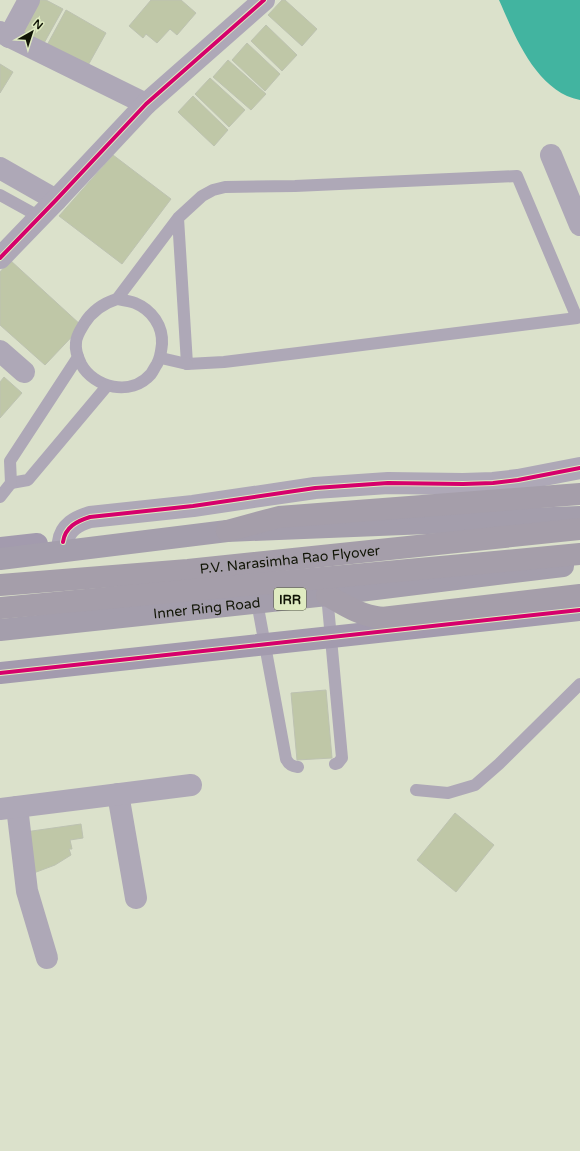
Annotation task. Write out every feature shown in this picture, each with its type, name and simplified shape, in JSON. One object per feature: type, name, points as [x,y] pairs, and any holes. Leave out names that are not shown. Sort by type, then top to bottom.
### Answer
[{"type":"highway","points":[[227,531],[279,517],[580,494]]},
{"type":"highway","name":"P.V. Narasimha Rao Flyover","points":[[0,585],[188,570],[580,529]]},
{"type":"highway","name":"P.V. Narasimha Rao Flyover","points":[[0,608],[580,554]]},
{"type":"highway","points":[[327,595],[355,611],[368,616],[382,618],[580,595]]},
{"type":"main road","points":[[0,559],[227,531],[580,517]]},
{"type":"main road","name":"Inner Ring Road","points":[[0,630],[327,595],[580,564]]},
{"type":"street","points":[[29,0],[4,34],[146,104]]},
{"type":"street","points":[[0,258],[146,104],[252,4]]},
{"type":"street","points":[[551,155],[580,225]]},
{"type":"street","points":[[0,168],[56,200]]},
{"type":"street","points":[[0,351],[24,372]]},
{"type":"street","points":[[63,542],[63,537],[69,528],[79,521],[90,517],[193,506],[315,488],[388,483],[493,483],[518,480],[580,468]]},
{"type":"street","points":[[0,548],[100,538],[110,546]]},
{"type":"street","points":[[0,673],[580,610]]},
{"type":"street","points":[[48,958],[27,891],[8,808],[191,785]]},
{"type":"street","points":[[118,794],[136,898]]},
{"type":"lane","points":[[117,298],[136,303],[148,311],[157,322],[162,335],[161,358],[150,375],[139,383],[128,387],[118,388],[107,386],[94,380],[84,370],[78,357],[76,343],[80,331],[87,319],[97,309],[117,298],[178,218],[202,196],[213,190],[225,187],[295,186],[517,176],[577,318],[224,362],[187,364],[161,358]]},
{"type":"lane","points":[[0,195],[40,217]]},
{"type":"lane","points":[[178,218],[187,364]]},
{"type":"lane","points":[[0,498],[11,483],[10,462],[78,357]]},
{"type":"lane","points":[[11,483],[28,480],[107,386]]},
{"type":"lane","points":[[327,595],[342,758],[335,764]]},
{"type":"lane","points":[[257,602],[286,759],[288,764],[298,767]]},
{"type":"lane","points":[[416,790],[448,793],[474,785],[499,764],[580,684]]},
{"type":"water","points":[[499,0],[580,0],[580,100],[565,95],[551,86],[539,74],[520,45]]},
{"type":"building","points":[[31,0],[46,0],[63,9],[43,45],[15,30]]},
{"type":"building","points":[[151,0],[181,0],[196,13],[177,35],[170,29],[157,43],[146,34],[143,38],[129,26]]},
{"type":"building","points":[[282,0],[285,0],[317,29],[302,46],[268,15]]},
{"type":"building","points":[[66,10],[106,33],[86,69],[46,47]]},
{"type":"building","points":[[266,25],[297,55],[282,71],[251,41]]},
{"type":"building","points":[[247,43],[280,74],[265,91],[232,60]]},
{"type":"building","points":[[228,60],[266,94],[251,110],[213,77]]},
{"type":"building","points":[[0,64],[13,72],[0,93]]},
{"type":"building","points":[[210,78],[245,110],[229,127],[195,94]]},
{"type":"building","points":[[193,96],[228,130],[214,146],[178,112]]},
{"type":"building","points":[[113,155],[171,199],[122,264],[59,216]]},
{"type":"building","points":[[10,260],[82,326],[45,365],[0,325],[0,272]]},
{"type":"building","points":[[4,377],[22,393],[0,418],[0,382]]},
{"type":"building","points":[[326,690],[332,758],[297,760],[291,693]]},
{"type":"building","points":[[455,813],[494,845],[456,892],[417,860]]},
{"type":"building","points":[[81,824],[83,838],[70,840],[72,849],[69,849],[71,855],[55,865],[31,874],[25,832]]},
{"type":"cycle path","points":[[0,258],[146,104],[264,0]]},
{"type":"cycle path","points":[[63,542],[66,532],[72,525],[90,517],[193,506],[315,488],[388,483],[493,483],[518,480],[580,468]]},
{"type":"cycle path","points":[[0,673],[580,610]]}]
